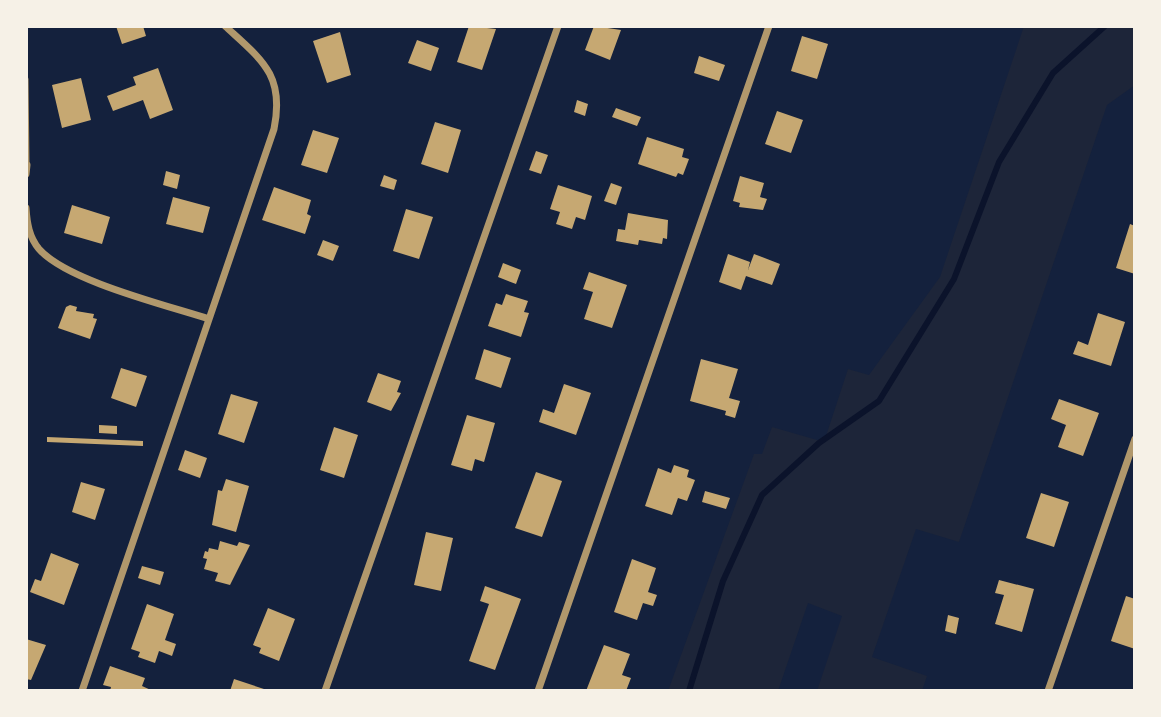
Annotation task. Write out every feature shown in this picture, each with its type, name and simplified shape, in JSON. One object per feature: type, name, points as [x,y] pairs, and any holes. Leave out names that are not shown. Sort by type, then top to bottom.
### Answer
[{"type":"street","points":[[82,691],[266,154],[278,107],[277,88],[264,62],[225,26]]},
{"type":"street","points":[[325,691],[558,26]]},
{"type":"street","points":[[538,691],[769,26]]},
{"type":"street","points":[[26,174],[27,165]]},
{"type":"street","points":[[26,208],[32,239],[56,263],[93,280],[209,319]]},
{"type":"street","points":[[1048,691],[1135,439]]},
{"type":"lane","points":[[26,79],[27,165]]},
{"type":"shaded area","points":[[1024,26],[1135,26],[1135,85],[1107,105],[959,542],[916,529],[872,657],[927,676],[922,691],[817,691],[842,616],[808,603],[778,691],[668,691],[754,454],[762,454],[772,427],[824,442],[848,369],[869,375],[940,277]]},
{"type":"building","points":[[116,26],[143,26],[146,36],[122,44]]},
{"type":"building","points":[[469,26],[496,29],[482,70],[457,62]]},
{"type":"building","points":[[594,26],[621,30],[610,60],[585,50]]},
{"type":"building","points":[[340,32],[351,75],[327,83],[313,41]]},
{"type":"building","points":[[802,36],[828,44],[817,79],[791,71]]},
{"type":"building","points":[[417,40],[439,48],[431,71],[408,63]]},
{"type":"building","points":[[699,56],[725,65],[719,81],[694,73]]},
{"type":"building","points":[[158,68],[173,110],[150,119],[143,100],[113,111],[107,96],[136,85],[133,77]]},
{"type":"building","points":[[81,78],[91,120],[62,128],[52,85]]},
{"type":"building","points":[[577,100],[588,104],[585,116],[574,112]]},
{"type":"building","points":[[616,108],[641,117],[637,126],[612,117]]},
{"type":"building","points":[[777,111],[803,120],[791,153],[765,144]]},
{"type":"building","points":[[435,122],[461,130],[448,173],[421,164]]},
{"type":"building","points":[[313,130],[339,138],[327,173],[301,165]]},
{"type":"building","points":[[647,137],[684,149],[682,157],[689,159],[683,175],[678,173],[676,177],[638,164]]},
{"type":"building","points":[[536,151],[548,155],[541,174],[529,170]]},
{"type":"building","points":[[166,171],[180,175],[177,189],[163,185]]},
{"type":"building","points":[[384,175],[397,180],[394,190],[380,186]]},
{"type":"building","points":[[740,176],[764,183],[760,197],[767,199],[763,210],[739,207],[740,203],[733,201]]},
{"type":"building","points":[[611,183],[622,187],[616,205],[604,201]]},
{"type":"building","points":[[558,185],[592,196],[585,220],[576,217],[572,229],[556,224],[560,212],[550,209]]},
{"type":"building","points":[[274,187],[311,200],[307,214],[311,216],[305,234],[262,220]]},
{"type":"building","points":[[173,197],[210,207],[203,233],[166,224]]},
{"type":"building","points":[[72,205],[110,217],[102,244],[64,233]]},
{"type":"building","points":[[406,209],[433,217],[419,259],[393,251]]},
{"type":"building","points":[[628,213],[668,220],[667,239],[663,238],[662,244],[639,240],[638,245],[616,241],[618,229],[625,230]]},
{"type":"building","points":[[1130,224],[1135,226],[1135,274],[1116,268]]},
{"type":"building","points":[[323,240],[339,246],[333,261],[317,255]]},
{"type":"building","points":[[728,254],[750,262],[748,270],[754,254],[780,264],[772,285],[746,276],[741,290],[719,282]]},
{"type":"building","points":[[503,263],[521,270],[516,284],[498,277]]},
{"type":"building","points":[[589,272],[627,285],[612,328],[584,319],[593,292],[583,289]]},
{"type":"building","points":[[506,294],[528,301],[524,312],[529,313],[521,337],[488,326],[496,303],[502,305]]},
{"type":"building","points":[[66,307],[77,307],[76,311],[94,314],[93,318],[97,319],[90,339],[58,328]]},
{"type":"building","points":[[1098,313],[1125,322],[1111,366],[1073,354],[1078,341],[1088,345]]},
{"type":"building","points":[[484,349],[511,358],[501,388],[475,379]]},
{"type":"building","points":[[701,359],[738,369],[729,398],[740,401],[735,418],[725,415],[726,411],[690,401]]},
{"type":"building","points":[[121,368],[147,376],[136,407],[111,398]]},
{"type":"building","points":[[378,373],[401,381],[397,392],[401,393],[391,411],[367,402]]},
{"type":"building","points":[[564,384],[591,393],[576,435],[539,422],[543,409],[554,413]]},
{"type":"building","points":[[231,394],[258,402],[244,443],[218,434]]},
{"type":"building","points":[[1059,399],[1099,413],[1083,456],[1058,447],[1066,425],[1051,419]]},
{"type":"building","points":[[467,415],[495,423],[484,462],[475,459],[472,471],[451,465]]},
{"type":"building","points":[[99,425],[117,426],[117,434],[99,433]]},
{"type":"building","points":[[334,427],[358,435],[344,478],[320,470]]},
{"type":"building","points":[[47,437],[143,441],[143,446],[47,442]]},
{"type":"building","points":[[185,450],[207,458],[200,478],[178,470]]},
{"type":"building","points":[[674,465],[689,470],[687,477],[695,480],[687,501],[678,498],[672,515],[645,506],[658,468],[671,473]]},
{"type":"building","points":[[536,472],[562,481],[542,537],[515,528]]},
{"type":"building","points":[[226,479],[249,486],[236,532],[212,525],[218,490],[222,491]]},
{"type":"building","points":[[81,482],[105,489],[95,520],[72,512]]},
{"type":"building","points":[[705,491],[730,498],[726,509],[702,502]]},
{"type":"building","points":[[1041,493],[1069,502],[1054,547],[1026,538]]},
{"type":"building","points":[[426,532],[453,538],[441,591],[414,585]]},
{"type":"building","points":[[220,541],[237,546],[239,542],[250,545],[230,585],[215,581],[218,573],[204,569],[207,559],[203,558],[205,551],[208,552],[209,548],[218,550]]},
{"type":"building","points":[[51,553],[79,564],[64,605],[30,592],[35,579],[41,581]]},
{"type":"building","points":[[632,559],[656,568],[648,592],[657,595],[653,606],[643,603],[637,620],[614,612]]},
{"type":"building","points":[[142,566],[164,572],[160,585],[138,578]]},
{"type":"building","points":[[999,580],[1034,589],[1022,632],[995,624],[1004,595],[995,593]]},
{"type":"building","points":[[485,586],[521,599],[495,670],[469,661],[489,604],[480,601]]},
{"type":"building","points":[[1126,596],[1135,599],[1135,649],[1111,641]]},
{"type":"building","points":[[147,604],[174,614],[165,640],[176,644],[172,656],[159,651],[155,663],[138,657],[140,652],[131,649]]},
{"type":"building","points":[[268,608],[295,619],[279,661],[259,653],[261,648],[253,645]]},
{"type":"building","points":[[948,615],[959,618],[956,634],[945,631]]},
{"type":"building","points":[[26,639],[46,645],[31,680],[26,679]]},
{"type":"building","points":[[604,645],[630,654],[622,675],[631,678],[626,691],[586,691]]},
{"type":"building","points":[[110,666],[145,678],[142,686],[153,691],[110,691],[111,687],[103,685]]},
{"type":"building","points":[[234,679],[267,690],[230,691]]},
{"type":"waterway","points":[[689,691],[723,581],[762,495],[819,443],[879,401],[954,279],[999,162],[1053,73],[1105,26]]}]
